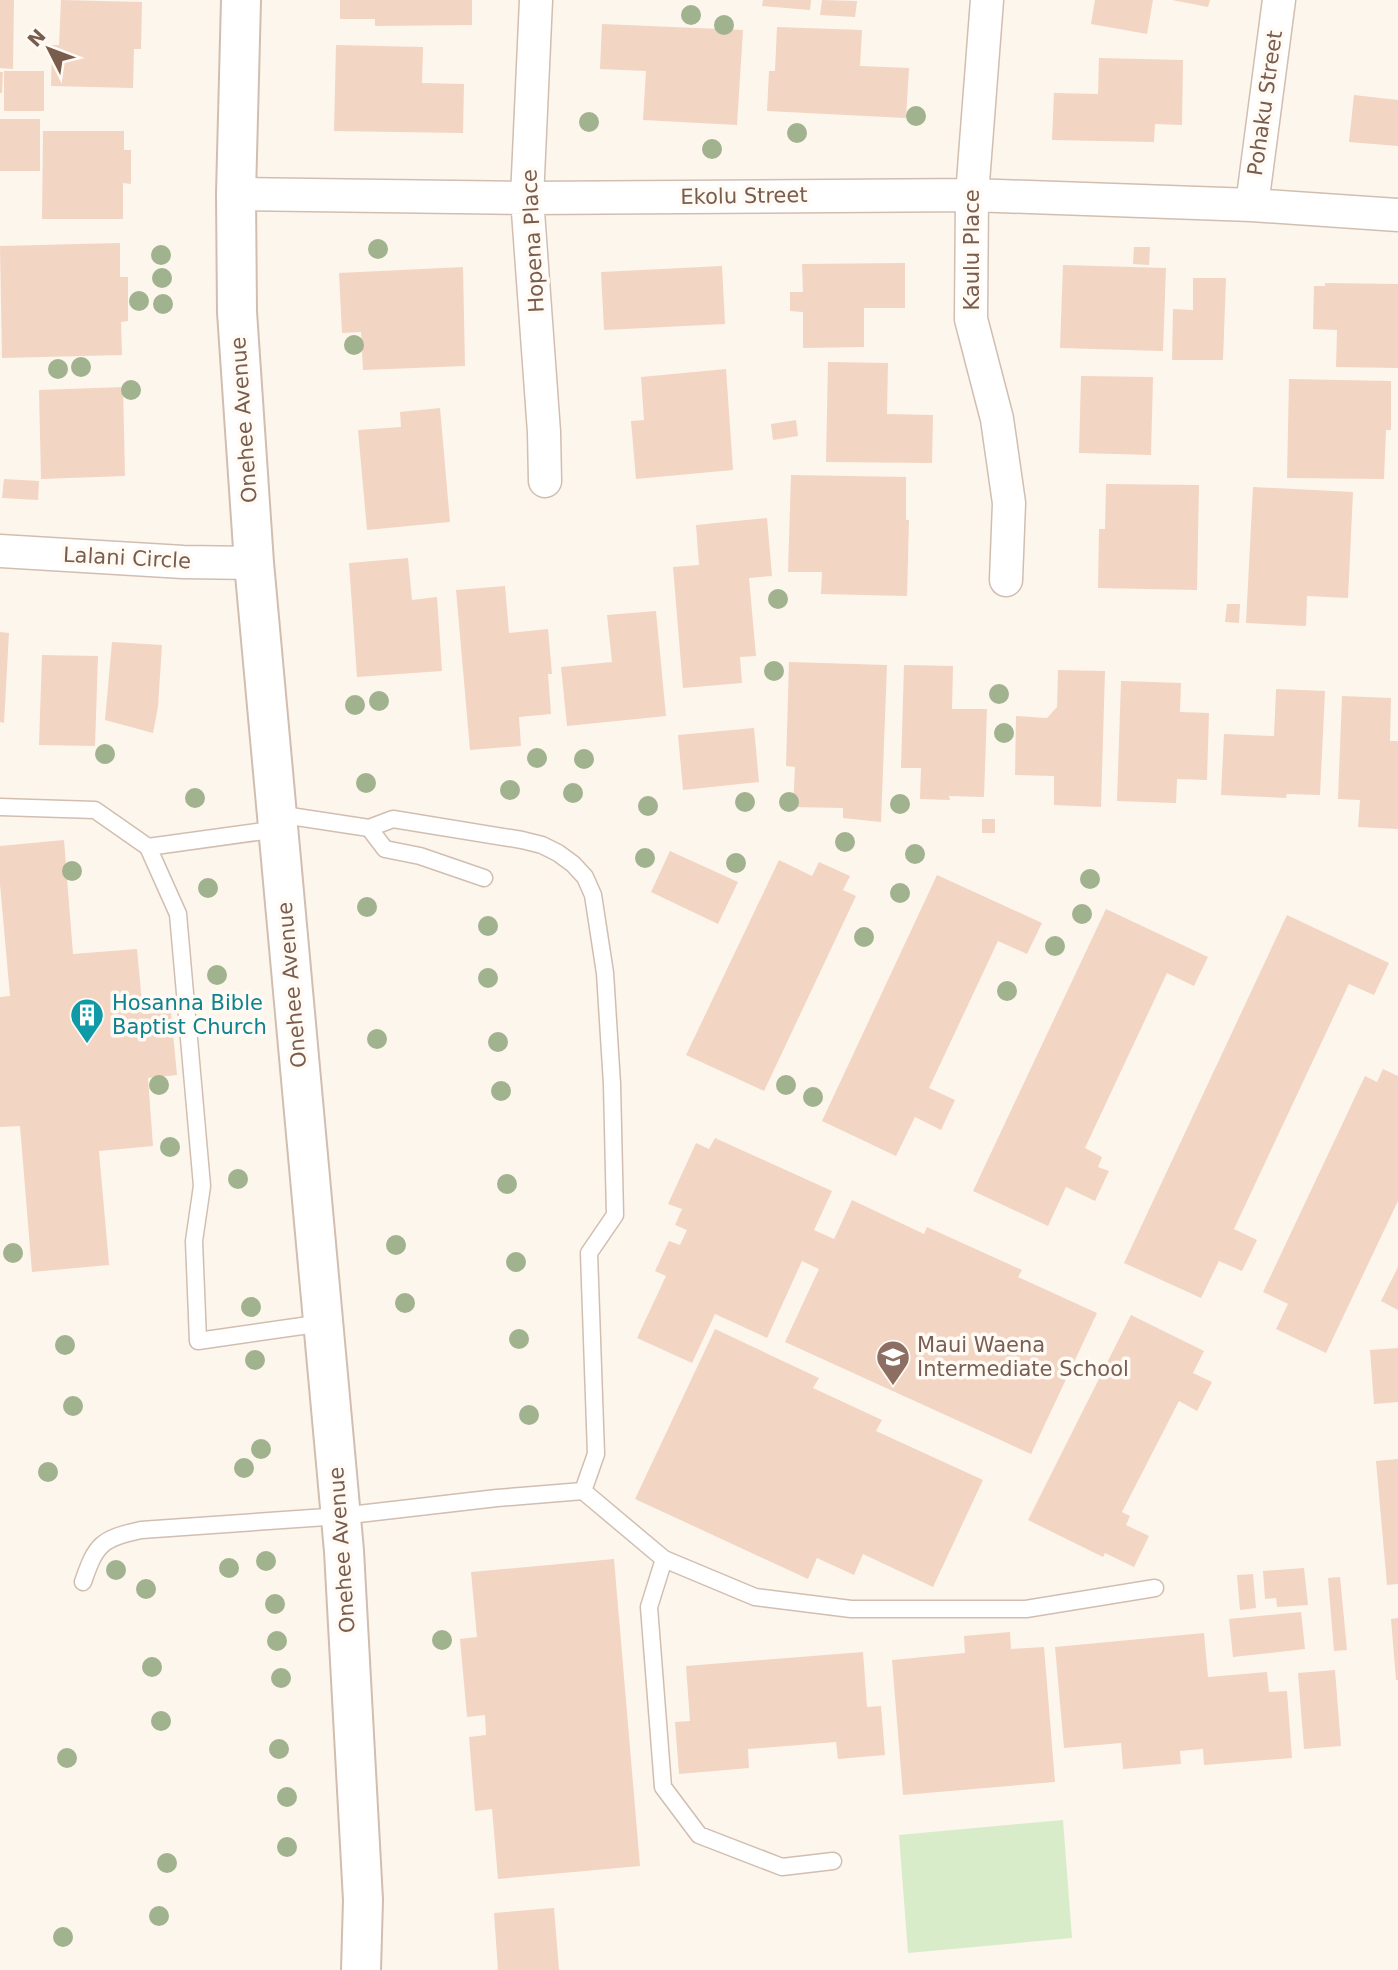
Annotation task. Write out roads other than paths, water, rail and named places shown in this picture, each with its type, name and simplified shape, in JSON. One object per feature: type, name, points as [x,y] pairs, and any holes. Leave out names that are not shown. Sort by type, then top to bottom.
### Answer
[{"type":"street","name":"Onehee Avenue","points":[[241,0],[236,194],[237,312],[254,563],[341,1516],[363,1900],[361,1970]]},
{"type":"street","name":"Hopena Place","points":[[536,0],[527,198],[544,432],[545,481]]},
{"type":"street","name":"Kaulu Place","points":[[987,0],[972,195],[971,319],[997,419],[1009,503],[1006,580]]},
{"type":"street","name":"Pohaku Street","points":[[1252,205],[1279,0]]},
{"type":"street","name":"Ekolu Street","points":[[236,194],[527,198],[972,195],[1252,205],[1398,215]]},
{"type":"street","name":"Lalani Circle","points":[[0,551],[196,563],[254,563]]},
{"type":"lane","points":[[0,807],[95,810],[148,847],[178,914],[202,1186],[194,1241],[198,1341],[323,1323]]},
{"type":"lane","points":[[148,847],[278,822],[369,828],[393,819],[542,845],[573,864],[585,877],[593,895],[605,973],[612,1084],[615,1215],[589,1253],[596,1454],[583,1491]]},
{"type":"lane","points":[[369,828],[385,849],[419,856],[484,878]]},
{"type":"lane","points":[[83,1582],[92,1554],[113,1536],[141,1530],[341,1516],[583,1491],[664,1559],[755,1597],[851,1609],[1026,1609],[1155,1588]]},
{"type":"lane","points":[[664,1559],[649,1607],[663,1787],[699,1835],[782,1867],[833,1861]]},
{"type":"place","name":"Hosanna Bible Baptist Church","points":[[87,1045]]},
{"type":"place","name":"Maui Waena Intermediate School","points":[[893,1387]]}]
